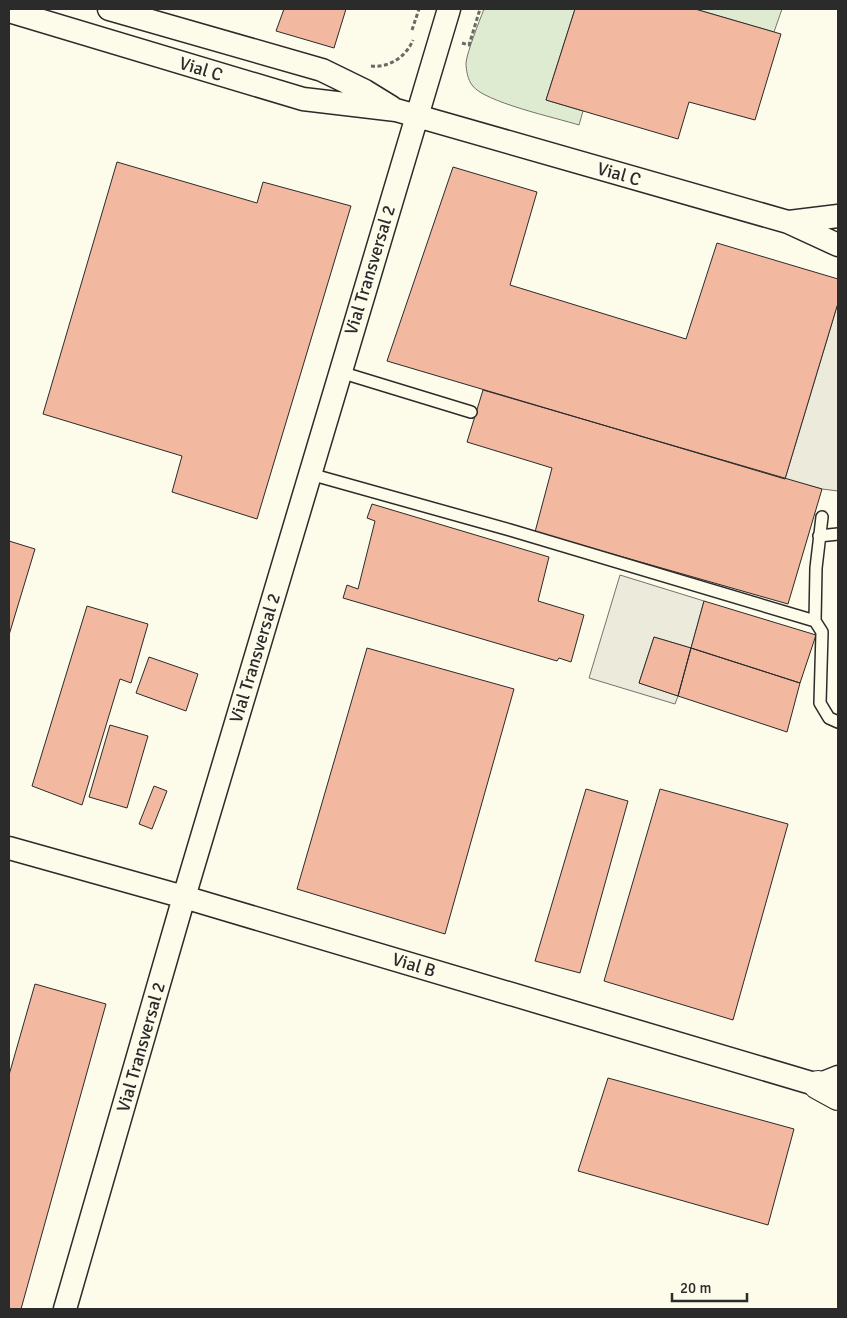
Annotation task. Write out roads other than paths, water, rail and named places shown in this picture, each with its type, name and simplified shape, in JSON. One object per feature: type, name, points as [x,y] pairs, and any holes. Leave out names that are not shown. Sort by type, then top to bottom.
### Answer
[{"type":"street","name":"Vial C","points":[[109,9],[322,70],[406,113]]},
{"type":"street","name":"Vial Transversal 2","points":[[65,1309],[184,897],[340,372],[406,113],[440,36],[449,9]]},
{"type":"street","name":"Vial C","points":[[9,12],[303,99],[406,113],[788,222],[838,245]]},
{"type":"street","points":[[788,222],[838,216]]},
{"type":"street","name":"Vial B","points":[[9,848],[833,1085]]},
{"type":"lane","points":[[340,372],[471,412]]},
{"type":"lane","points":[[310,474],[510,530],[815,620]]},
{"type":"lane","points":[[822,517],[816,568],[815,620],[822,632],[820,703],[829,718],[838,722]]},
{"type":"lane","points":[[819,536],[838,534]]}]
